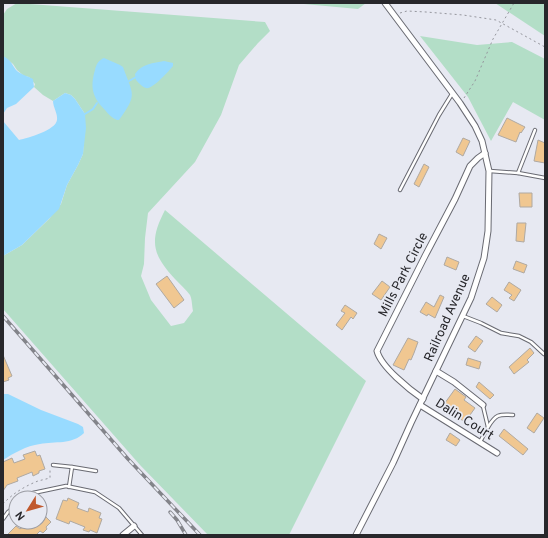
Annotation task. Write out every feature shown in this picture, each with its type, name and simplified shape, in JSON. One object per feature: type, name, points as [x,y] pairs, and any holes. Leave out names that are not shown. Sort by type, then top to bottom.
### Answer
[{"type":"street","name":"Railroad Avenue","points":[[356,535],[393,463],[476,287],[486,247],[488,232],[489,171],[482,141],[475,126],[460,103],[385,3]]},
{"type":"street","name":"Mills Park Circle","points":[[423,399],[410,390],[385,365],[380,359],[378,351],[455,199],[470,166],[485,153]]},
{"type":"street","points":[[436,371],[454,382],[483,405]]},
{"type":"street","name":"Dalin Court","points":[[420,405],[497,453]]},
{"type":"street","points":[[123,535],[134,526]]},
{"type":"lane","points":[[400,190],[439,115],[452,94]]},
{"type":"lane","points":[[518,173],[535,130]]},
{"type":"lane","points":[[489,171],[518,173],[545,178]]},
{"type":"lane","points":[[462,316],[501,333],[519,336],[531,342],[544,354]]},
{"type":"lane","points":[[483,405],[488,427]]},
{"type":"lane","points":[[480,442],[496,416],[501,414],[512,415]]},
{"type":"lane","points":[[53,465],[96,471]]},
{"type":"lane","points":[[69,487],[72,467]]},
{"type":"lane","points":[[47,490],[66,486],[95,492],[118,508],[142,535]]},
{"type":"path","points":[[460,103],[474,81],[502,23],[514,3]]},
{"type":"path","points":[[394,16],[408,11],[420,11],[481,17],[502,23],[545,47]]},
{"type":"path","points":[[3,504],[23,488],[50,478],[50,465],[53,465]]},
{"type":"green space","points":[[17,3],[265,22],[270,31],[239,65],[221,115],[195,162],[148,213],[144,264],[141,276],[151,300],[171,326],[184,323],[193,311],[191,297],[161,262],[155,247],[157,230],[165,210],[366,381],[289,535],[208,535],[140,465],[3,309],[3,256],[22,245],[49,219],[61,204],[67,185],[83,154],[85,114],[71,95],[65,93],[53,101],[43,95],[34,87],[35,84],[29,77],[24,76],[3,56],[3,15],[7,9]]},
{"type":"green space","points":[[293,3],[366,3],[358,9]]},
{"type":"green space","points":[[495,3],[545,3],[545,36]]},
{"type":"green space","points":[[420,36],[477,45],[512,42],[545,59],[545,120],[513,102],[491,141],[468,97]]},
{"type":"water","points":[[3,56],[9,60],[18,72],[33,79],[34,87],[16,104],[7,108],[3,114]]},
{"type":"water","points":[[104,58],[123,67],[131,89],[132,94],[129,105],[119,120],[113,118],[107,113],[97,101],[93,92],[93,76],[95,68],[99,61]]},
{"type":"water","points":[[164,61],[173,63],[173,66],[152,86],[146,88],[136,80],[135,74],[141,68],[148,64]]},
{"type":"water","points":[[65,93],[71,95],[75,99],[85,114],[86,128],[83,154],[67,185],[59,209],[22,245],[3,256],[3,121],[19,140],[41,133],[55,124],[57,118],[53,101]]},
{"type":"water","points":[[3,394],[8,394],[41,410],[78,424],[83,427],[84,433],[69,441],[30,446],[3,460]]},
{"type":"building","points":[[507,118],[525,127],[521,133],[520,132],[516,142],[498,135]]},
{"type":"building","points":[[463,138],[470,141],[463,156],[456,152]]},
{"type":"building","points":[[538,140],[545,143],[545,163],[534,161]]},
{"type":"building","points":[[424,164],[429,167],[419,187],[414,184]]},
{"type":"building","points":[[519,193],[532,193],[532,207],[520,207]]},
{"type":"building","points":[[517,223],[526,223],[524,242],[516,241]]},
{"type":"building","points":[[379,234],[387,238],[381,249],[374,244]]},
{"type":"building","points":[[447,257],[459,262],[456,270],[444,265]]},
{"type":"building","points":[[516,261],[527,265],[524,273],[513,269]]},
{"type":"building","points":[[167,276],[184,300],[174,308],[156,284]]},
{"type":"building","points":[[382,281],[390,287],[381,300],[372,294]]},
{"type":"building","points":[[509,282],[521,290],[514,301],[509,298],[512,295],[504,290]]},
{"type":"building","points":[[440,295],[444,297],[435,318],[420,312],[426,302],[434,307]]},
{"type":"building","points":[[492,297],[502,305],[497,312],[486,304]]},
{"type":"building","points":[[345,305],[357,313],[353,319],[351,317],[342,330],[336,325],[345,313],[341,311]]},
{"type":"building","points":[[476,336],[483,341],[475,352],[468,347]]},
{"type":"building","points":[[408,338],[418,342],[411,360],[409,359],[404,370],[393,365]]},
{"type":"building","points":[[530,348],[534,353],[527,360],[529,362],[514,374],[509,367]]},
{"type":"building","points":[[3,355],[12,376],[8,378],[9,380],[3,382]]},
{"type":"building","points":[[468,358],[481,362],[479,369],[466,365]]},
{"type":"building","points":[[479,382],[494,395],[490,399],[476,387]]},
{"type":"building","points":[[455,389],[466,397],[464,400],[475,408],[465,422],[442,407]]},
{"type":"building","points":[[537,413],[544,418],[534,433],[527,428]]},
{"type":"building","points":[[504,429],[528,449],[523,455],[499,436]]},
{"type":"building","points":[[450,433],[460,440],[456,446],[446,440]]},
{"type":"building","points":[[35,451],[37,456],[40,455],[45,469],[39,471],[39,473],[33,476],[32,472],[17,478],[18,481],[7,485],[3,491],[3,462],[12,458],[14,463],[25,459],[23,455]]},
{"type":"building","points":[[68,498],[79,503],[77,508],[88,512],[89,508],[101,513],[99,518],[102,519],[97,533],[90,530],[89,532],[83,530],[85,527],[70,521],[69,524],[56,519],[63,500],[67,501]]},
{"type":"building","points":[[12,530],[46,530],[43,533],[40,531],[36,535],[7,535]]},
{"type":"waterway","points":[[129,81],[136,77]]},
{"type":"waterway","points":[[85,114],[93,109],[97,103]]},
{"type":"railway","points":[[3,316],[128,459],[200,535]]},
{"type":"railway","points":[[170,512],[186,535]]}]
